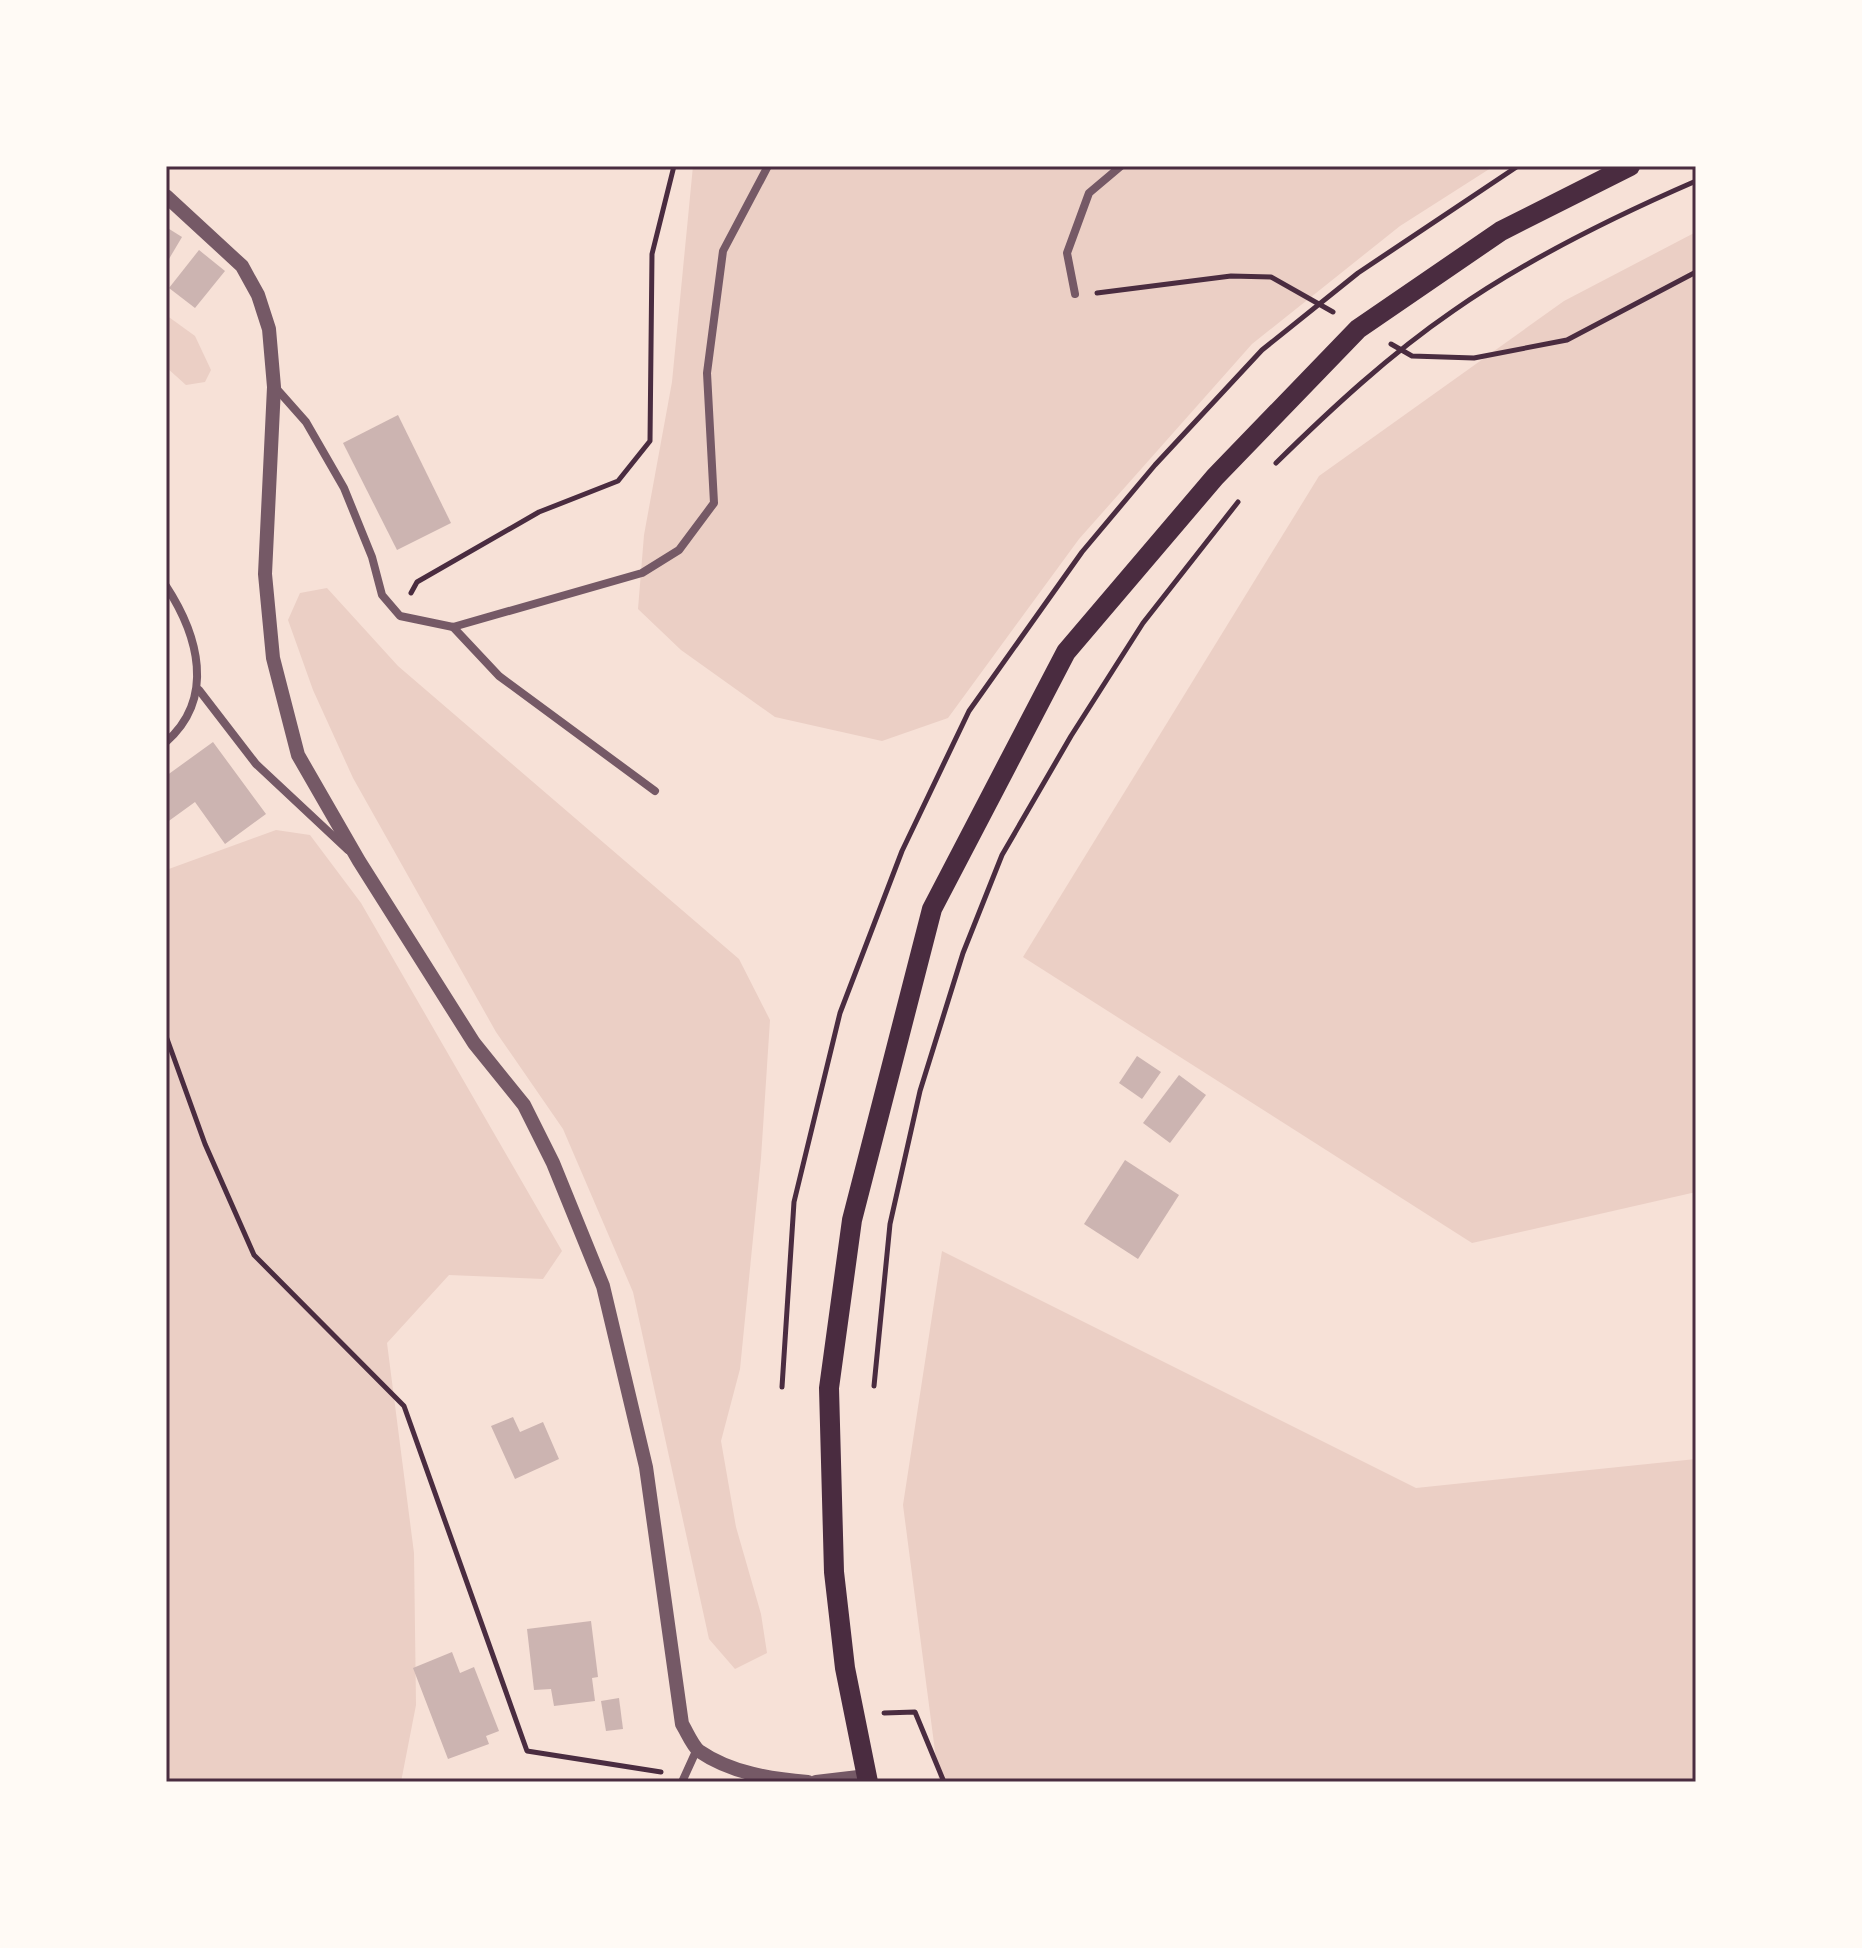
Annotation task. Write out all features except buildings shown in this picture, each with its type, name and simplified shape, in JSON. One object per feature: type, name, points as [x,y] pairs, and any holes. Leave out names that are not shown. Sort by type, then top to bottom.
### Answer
[{"type":"main road","points":[[867,1779],[845,1668],[834,1572],[829,1388],[852,1220],[932,909],[1066,652],[1215,477],[1358,329],[1501,231],[1630,166]]},
{"type":"street","points":[[274,387],[306,422],[344,488],[372,557],[382,595],[400,616],[453,627],[642,573],[679,550],[714,503],[707,373],[723,251],[768,166]]},
{"type":"street","points":[[1075,294],[1067,253],[1089,193],[1121,166]]},
{"type":"street","points":[[166,196],[242,266],[258,295],[269,329],[274,387],[265,574],[273,658],[298,755],[359,861],[474,1043],[524,1105],[553,1163],[603,1286],[646,1467],[682,1724],[697,1749],[762,1778],[808,1782]]},
{"type":"street","points":[[166,586],[180,606],[198,662],[199,690],[178,732],[166,742]]},
{"type":"street","points":[[453,627],[499,676],[655,791]]},
{"type":"street","points":[[199,690],[256,764],[359,861]]},
{"type":"street","points":[[682,1779],[697,1749]]},
{"type":"street","points":[[816,1782],[867,1779]]},
{"type":"path","points":[[400,616],[417,582],[539,512],[618,481],[650,441],[652,254],[674,166]]},
{"type":"path","points":[[1269,470],[1334,406],[1452,311],[1530,263],[1645,203],[1696,181]]},
{"type":"path","points":[[1386,341],[1412,356],[1474,358],[1567,340],[1696,272]]},
{"type":"path","points":[[1075,294],[1130,292],[1231,276],[1271,277],[1335,313]]},
{"type":"path","points":[[874,1386],[890,1224],[920,1091],[963,953],[1002,855],[1071,736],[1143,623],[1247,491]]},
{"type":"path","points":[[166,1036],[205,1144],[254,1255],[404,1406],[527,1751],[682,1779]]},
{"type":"path","points":[[855,1713],[915,1712],[944,1782]]},
{"type":"shaded area","points":[[693,166],[1494,166],[1400,226],[1252,344],[1079,539],[948,718],[882,741],[775,717],[681,650],[638,609],[644,535],[672,382]]},
{"type":"shaded area","points":[[1696,232],[1696,1192],[1472,1243],[1023,957],[1319,476],[1564,301]]},
{"type":"shaded area","points":[[166,315],[195,336],[211,370],[205,382],[186,385],[166,367]]},
{"type":"shaded area","points":[[327,588],[398,666],[739,959],[770,1020],[761,1158],[740,1369],[721,1441],[736,1527],[761,1614],[767,1653],[735,1669],[709,1639],[633,1292],[563,1129],[496,1032],[353,778],[313,690],[288,620],[300,593]]},
{"type":"shaded area","points":[[276,830],[310,835],[361,903],[562,1251],[543,1279],[449,1275],[387,1343],[414,1553],[416,1705],[401,1782],[166,1782],[166,870]]},
{"type":"shaded area","points":[[942,1251],[1416,1488],[1696,1459],[1696,1782],[939,1782],[903,1505]]}]
